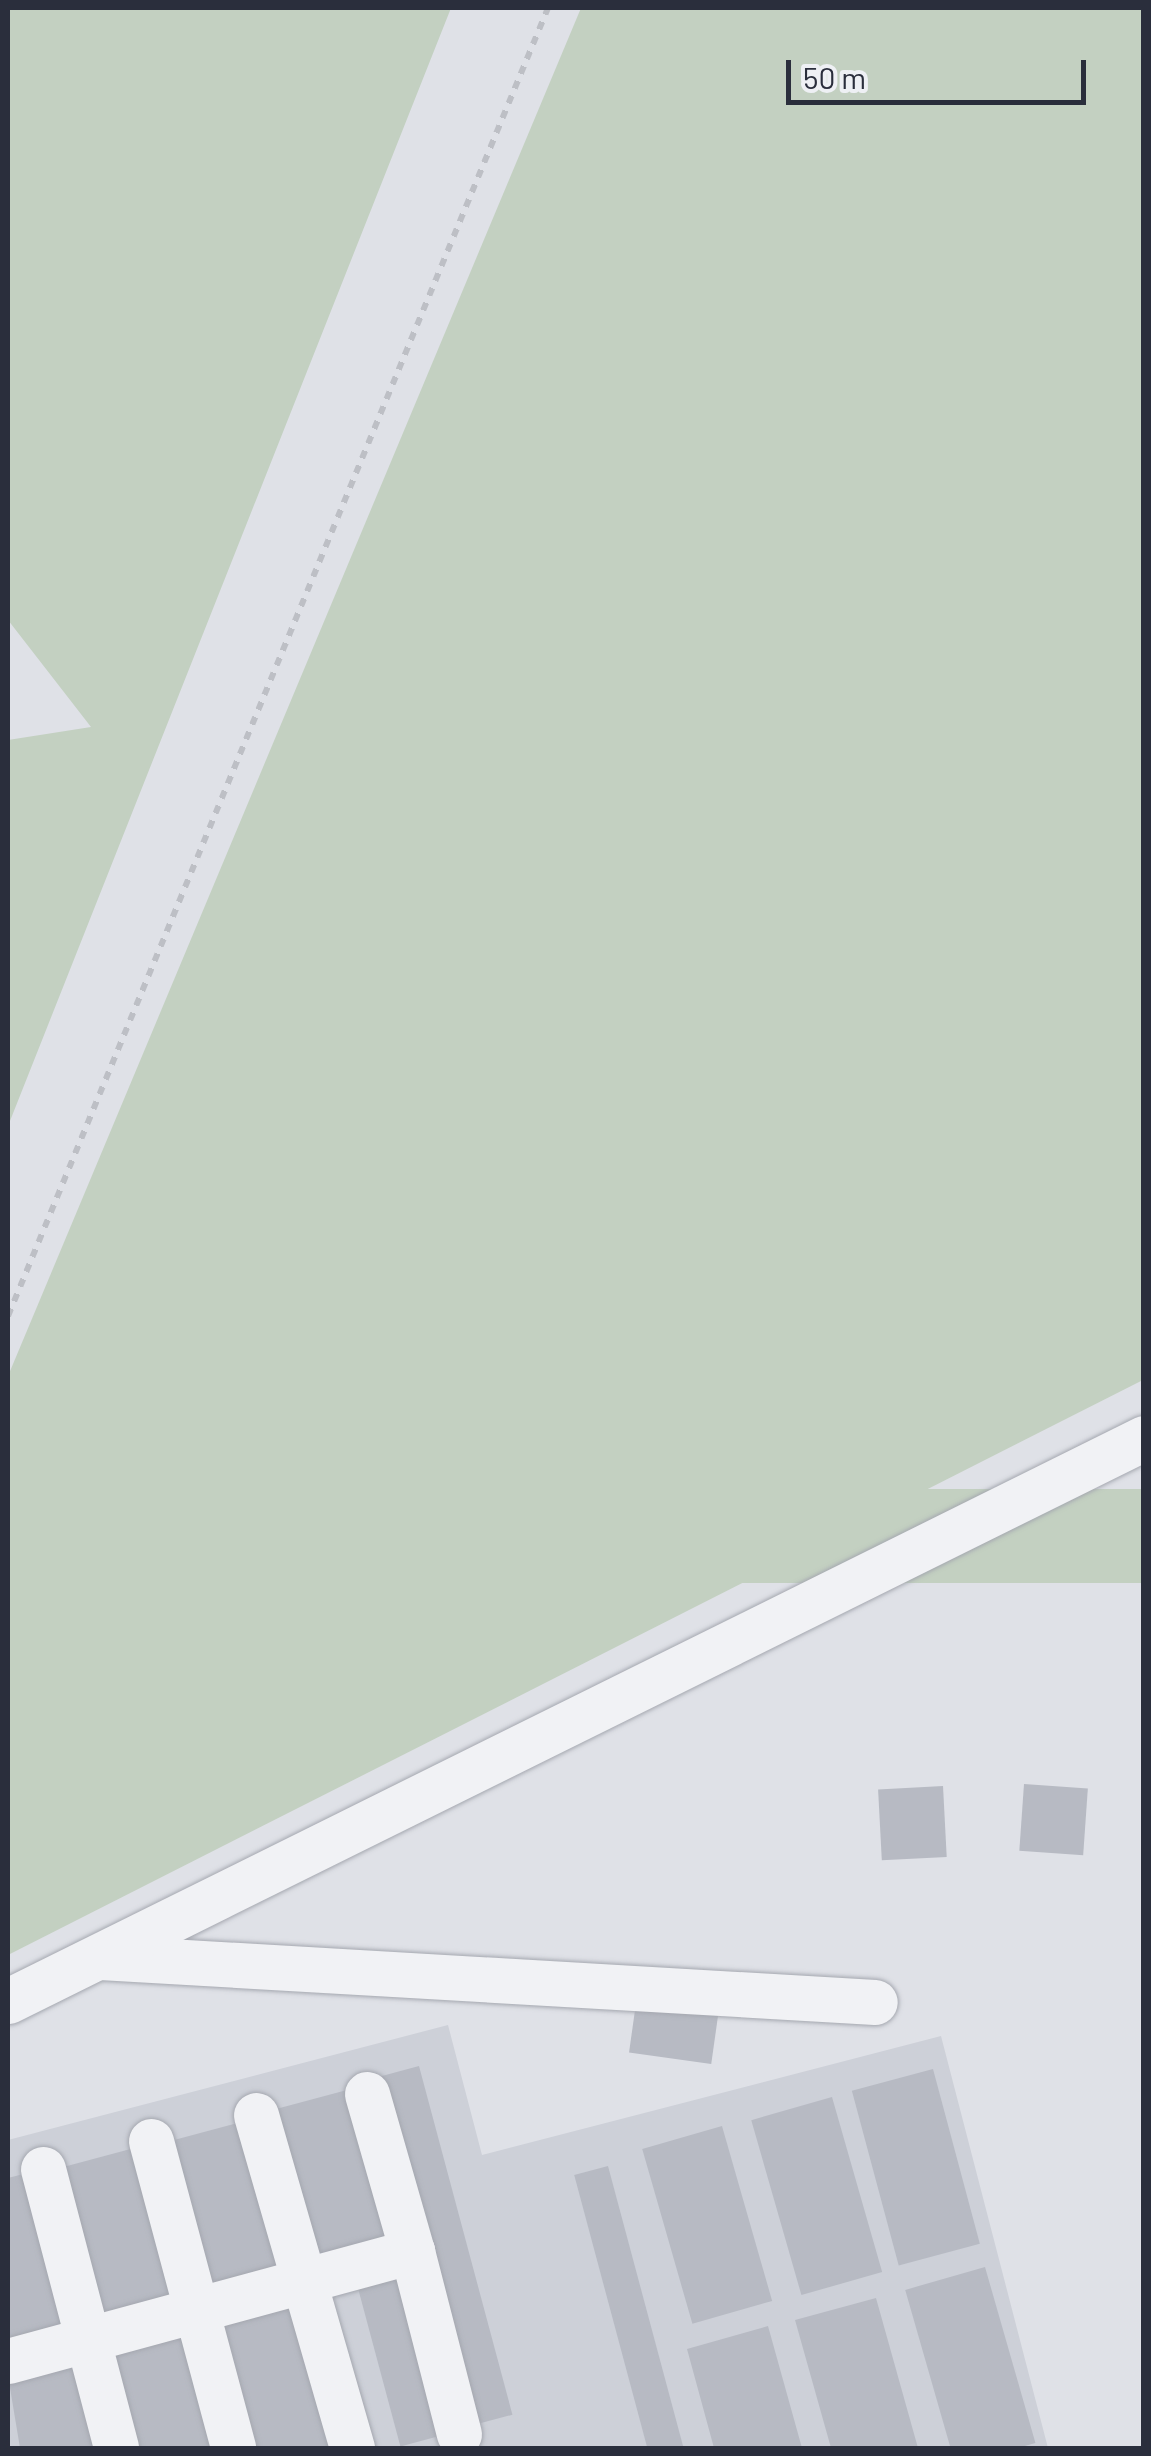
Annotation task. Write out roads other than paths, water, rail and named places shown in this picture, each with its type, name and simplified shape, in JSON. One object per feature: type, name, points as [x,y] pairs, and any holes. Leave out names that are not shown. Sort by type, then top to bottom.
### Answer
[{"type":"street","points":[[8,2002],[1143,1439]]},
{"type":"street","points":[[98,1956],[876,2002]]},
{"type":"street","points":[[367,2094],[459,2434]]},
{"type":"street","points":[[256,2115],[352,2448]]},
{"type":"street","points":[[152,2141],[233,2448]]},
{"type":"street","points":[[44,2169],[116,2448]]},
{"type":"street","points":[[8,2361],[412,2251]]}]
